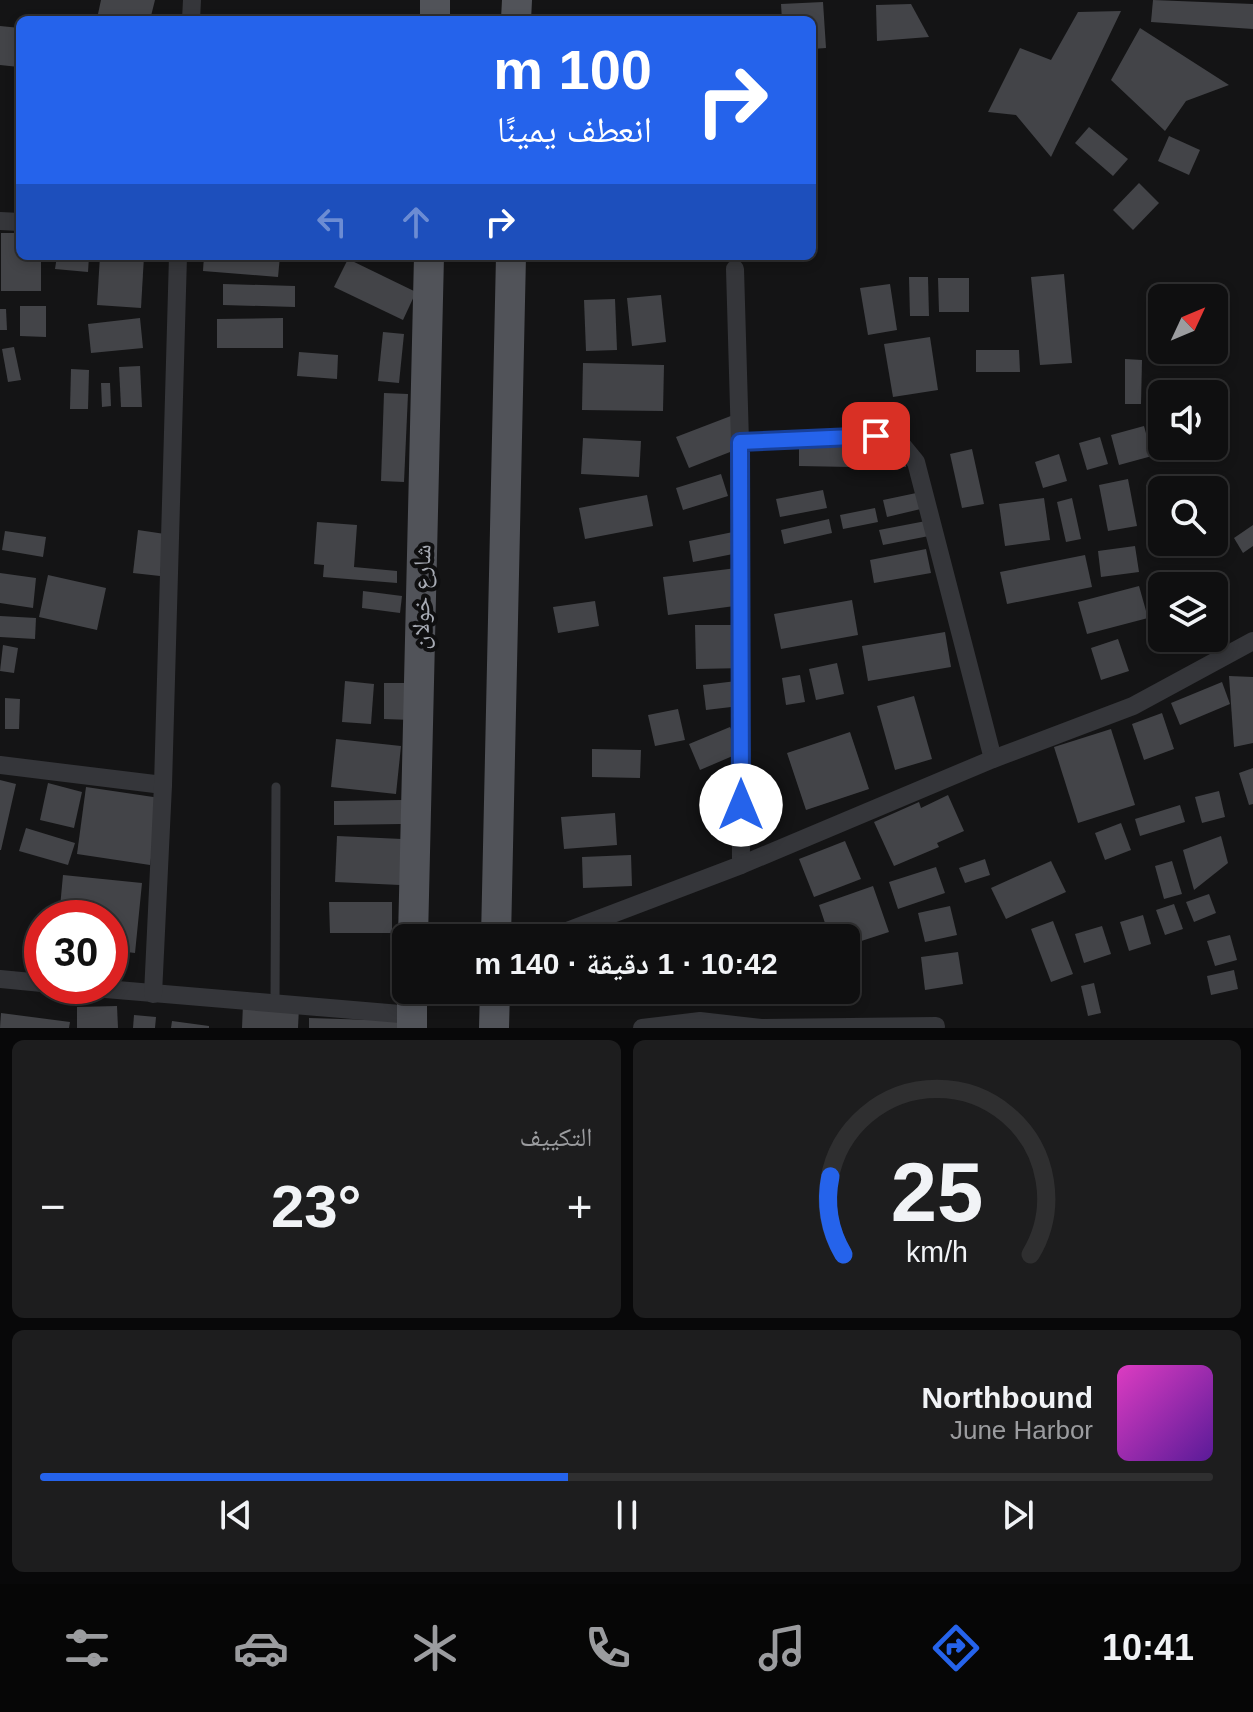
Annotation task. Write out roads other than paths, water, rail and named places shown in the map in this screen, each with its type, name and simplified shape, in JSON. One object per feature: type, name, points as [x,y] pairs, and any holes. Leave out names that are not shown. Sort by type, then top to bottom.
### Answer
[{"type":"main road","name":"شارع خولان","points":[[413,924],[429,260]]},
{"type":"main road","points":[[496,924],[511,260]]},
{"type":"main road","points":[[494,1028],[495,1004]]},
{"type":"street","points":[[153,994],[163,785],[178,260]]},
{"type":"street","points":[[735,269],[740,442],[741,865]]},
{"type":"street","points":[[740,442],[876,436],[902,445],[916,462],[993,759]]},
{"type":"street","points":[[586,924],[741,865],[993,759],[1133,706],[1253,641]]},
{"type":"street","points":[[0,765],[163,785]]},
{"type":"street","points":[[0,979],[24,981]]},
{"type":"street","points":[[128,992],[412,1011]]},
{"type":"street","points":[[642,1028],[700,1021],[761,1028],[936,1026]]},
{"type":"lane","points":[[275,1003],[276,787]]}]
